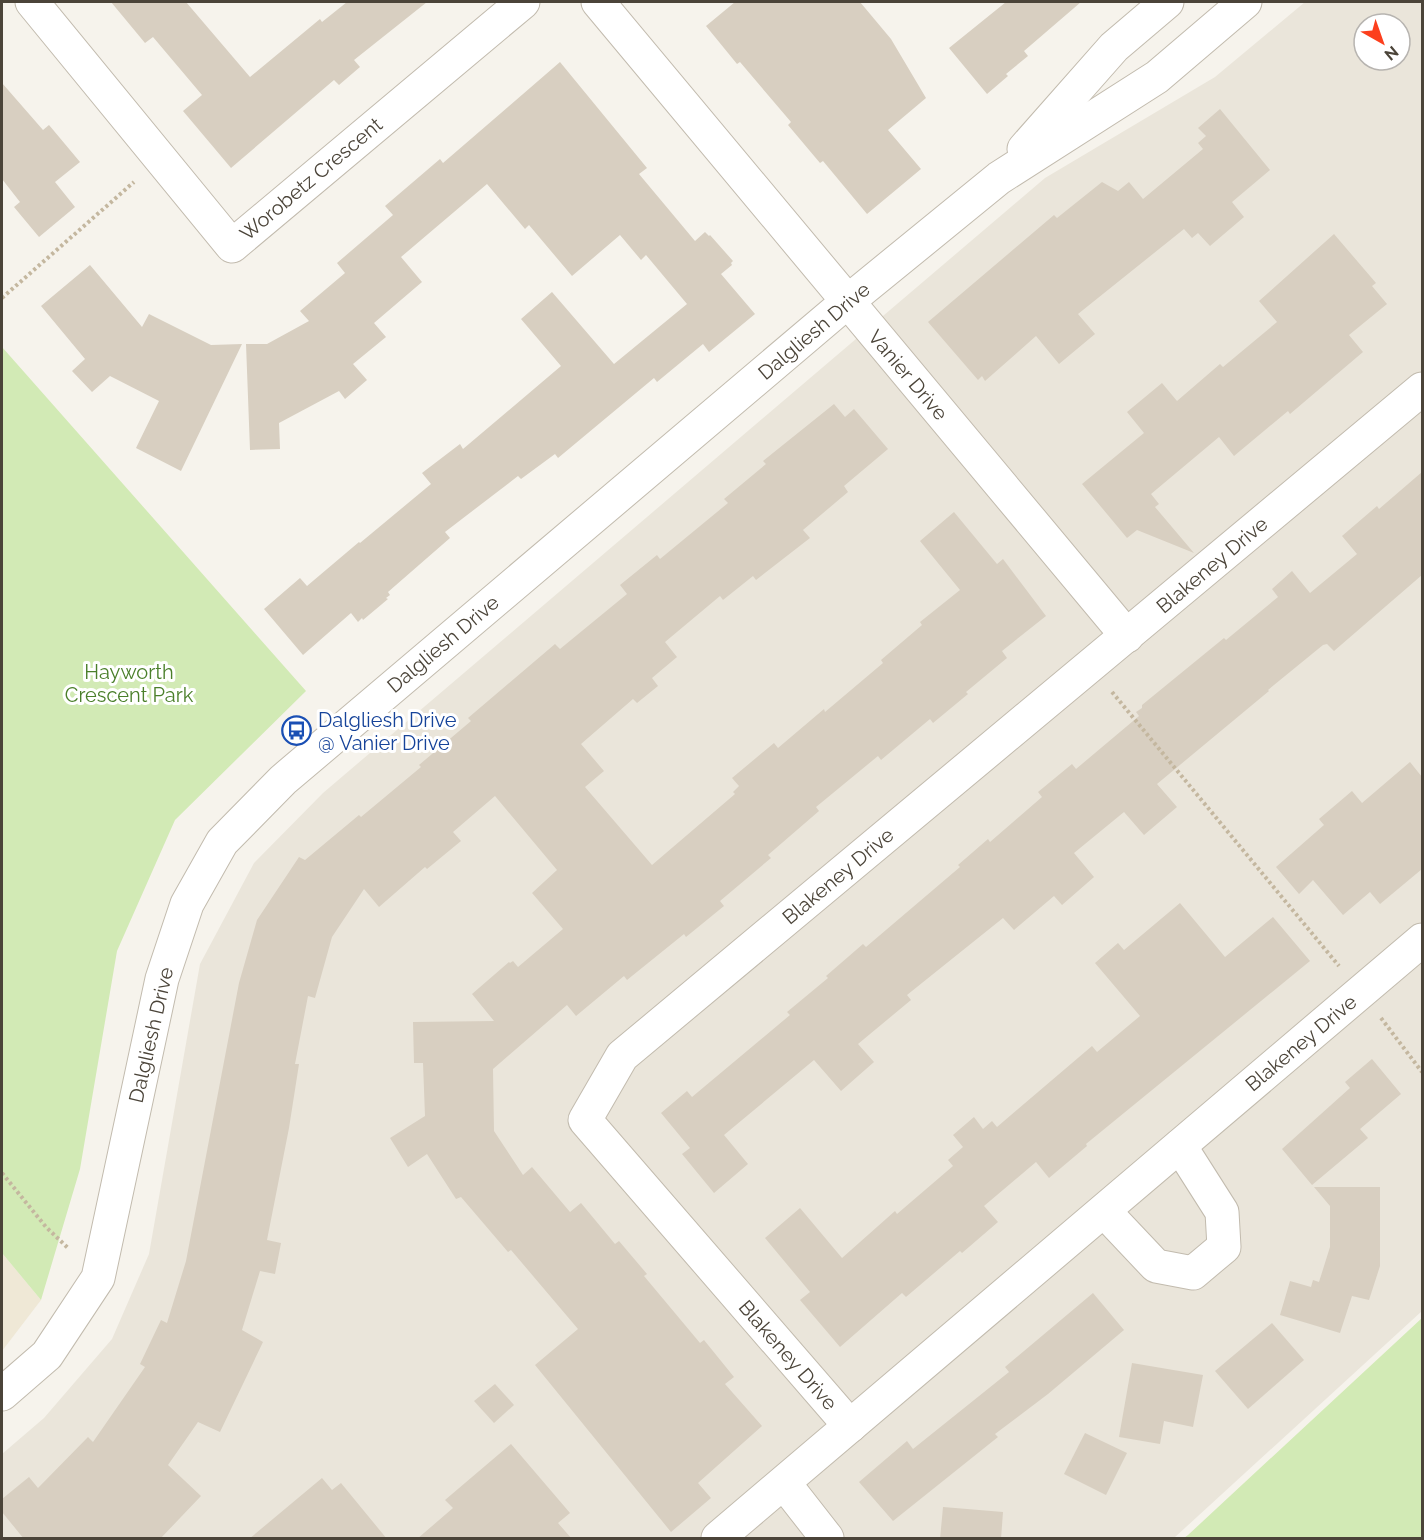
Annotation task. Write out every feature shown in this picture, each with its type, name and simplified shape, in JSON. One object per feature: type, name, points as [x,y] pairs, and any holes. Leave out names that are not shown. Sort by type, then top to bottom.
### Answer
[{"type":"street","name":"Worobetz Crescent","points":[[32,2],[231,246],[523,2]]},
{"type":"street","name":"Vanier Drive","points":[[598,2],[1127,636]]},
{"type":"street","name":"Dalgliesh Drive","points":[[999,178],[1114,47],[1167,2]]},
{"type":"street","name":"Dalgliesh Drive","points":[[2,1394],[47,1356],[98,1278],[162,979],[187,904],[222,843],[283,780],[847,302],[999,178],[1156,77],[1245,2]]},
{"type":"street","name":"Blakeney Drive","points":[[850,1426],[585,1120],[622,1056],[1422,389]]},
{"type":"street","name":"Blakeney Drive","points":[[718,1539],[1422,940]]},
{"type":"street","points":[[1104,1210],[1156,1266],[1193,1273],[1224,1247],[1222,1212],[1180,1146]]},
{"type":"street","points":[[783,1483],[827,1539]]},
{"type":"path","points":[[2,298],[160,159]]},
{"type":"path","points":[[1091,666],[1361,993],[1422,1072]]},
{"type":"path","points":[[2,1173],[46,1227],[98,1278]]},
{"type":"shaded area","points":[[1305,2],[1422,2],[1422,1311],[1174,1538],[2,1538],[2,1454],[44,1418],[112,1339],[149,1254],[200,964],[254,863],[323,793],[1045,178],[1215,77]]},
{"type":"shaded area","points":[[2,1253],[41,1300],[2,1351]]},
{"type":"green space","name":"Hayworth Crescent Park","points":[[2,347],[306,691],[175,820],[117,951],[80,1169],[41,1300],[2,1253]]},
{"type":"green space","points":[[1422,1318],[1422,1538],[1184,1538],[1188,1535]]},
{"type":"building","points":[[111,2],[186,2],[250,77],[320,19],[322,22],[347,2],[427,2],[354,60],[360,67],[339,85],[334,80],[231,168],[183,111],[202,95],[153,37],[145,43]]},
{"type":"building","points":[[735,2],[860,2],[891,39],[926,98],[888,130],[921,169],[867,214],[823,161],[820,163],[788,125],[791,122],[740,62],[737,64],[706,26]]},
{"type":"building","points":[[1006,2],[1081,2],[1024,51],[1028,56],[987,94],[949,48]]},
{"type":"building","points":[[560,62],[647,168],[639,174],[695,241],[705,232],[733,261],[732,265],[721,274],[755,314],[709,352],[703,344],[657,382],[654,378],[558,458],[555,454],[521,479],[518,476],[445,532],[450,538],[388,592],[390,595],[386,598],[388,599],[363,620],[362,618],[358,622],[351,613],[303,655],[264,609],[300,578],[307,586],[360,543],[431,484],[422,473],[460,444],[463,449],[561,366],[521,319],[552,292],[614,364],[687,304],[646,255],[641,260],[620,235],[572,276],[529,225],[525,229],[487,184],[401,257],[422,282],[374,323],[386,337],[353,364],[367,380],[345,399],[339,391],[279,423],[280,449],[250,450],[246,344],[267,344],[309,321],[300,311],[345,273],[337,263],[393,215],[385,206],[440,159],[443,163]]},
{"type":"building","points":[[2,83],[43,130],[49,125],[80,162],[55,182],[75,207],[39,237],[14,207],[20,202],[2,179]]},
{"type":"building","points":[[1220,109],[1270,170],[1232,202],[1244,217],[1210,246],[1198,233],[1192,238],[1184,229],[1078,314],[1095,334],[1059,364],[1036,336],[985,381],[982,376],[978,380],[928,322],[1054,215],[1057,218],[1102,182],[1118,191],[1129,182],[1143,199],[1203,149],[1198,143],[1206,136],[1198,128]]},
{"type":"building","points":[[1334,234],[1376,283],[1372,286],[1387,304],[1349,335],[1363,352],[1290,414],[1288,411],[1234,456],[1219,437],[1151,494],[1159,504],[1155,507],[1194,553],[1137,530],[1127,538],[1082,484],[1144,433],[1127,412],[1162,383],[1177,401],[1220,364],[1223,367],[1277,322],[1259,301]]},
{"type":"building","points":[[90,265],[142,327],[149,314],[211,345],[242,344],[181,471],[136,448],[159,401],[110,376],[92,392],[72,371],[85,359],[41,306]]},
{"type":"building","points":[[834,404],[845,417],[854,409],[888,449],[844,486],[848,492],[803,530],[810,538],[756,580],[753,576],[723,600],[720,596],[665,642],[677,657],[652,678],[658,686],[637,703],[633,699],[581,744],[604,771],[585,787],[652,865],[735,794],[733,792],[739,786],[732,778],[774,743],[778,748],[824,709],[825,712],[883,663],[881,660],[922,625],[920,622],[960,590],[920,541],[954,512],[997,564],[1003,559],[1046,616],[1002,651],[1007,658],[966,692],[968,694],[933,723],[930,719],[881,760],[878,756],[816,807],[819,811],[768,855],[771,858],[720,901],[724,906],[686,937],[684,934],[627,980],[624,976],[576,1016],[567,1005],[493,1069],[494,1131],[523,1175],[532,1167],[570,1212],[581,1203],[615,1244],[619,1241],[647,1274],[644,1276],[700,1343],[704,1340],[734,1377],[725,1384],[762,1426],[698,1483],[711,1498],[671,1532],[535,1365],[578,1329],[511,1250],[508,1252],[461,1197],[456,1199],[427,1154],[408,1167],[390,1138],[425,1116],[423,1063],[414,1063],[413,1022],[494,1021],[472,994],[509,962],[513,961],[518,967],[563,929],[532,893],[557,870],[495,796],[453,832],[461,841],[427,869],[425,867],[379,907],[364,889],[332,937],[315,998],[308,996],[295,1064],[299,1064],[289,1128],[267,1240],[281,1243],[275,1274],[260,1271],[242,1330],[263,1342],[220,1432],[198,1422],[168,1465],[201,1496],[160,1539],[24,1539],[2,1512],[2,1499],[29,1477],[38,1488],[88,1437],[93,1442],[145,1367],[140,1364],[161,1320],[167,1323],[186,1261],[239,983],[257,920],[299,857],[305,860],[359,815],[361,817],[471,721],[468,718],[555,644],[560,649],[627,594],[620,585],[657,555],[660,559],[728,503],[724,499],[766,464],[763,461]]},
{"type":"building","points":[[1422,472],[1422,575],[1334,651],[1327,644],[1323,645],[1157,784],[1177,807],[1144,835],[1124,812],[1074,853],[1094,877],[1062,905],[1054,896],[1014,930],[1003,918],[907,995],[911,1000],[858,1044],[874,1062],[841,1091],[814,1060],[724,1135],[748,1164],[714,1193],[682,1154],[690,1148],[661,1113],[687,1091],[692,1097],[790,1015],[787,1012],[828,978],[826,976],[863,944],[866,947],[960,867],[958,865],[988,839],[990,842],[1042,797],[1038,792],[1072,764],[1076,769],[1139,716],[1136,712],[1142,708],[1142,705],[1278,597],[1272,589],[1292,571],[1310,593],[1357,554],[1342,536],[1377,506],[1379,509]]},
{"type":"building","points":[[1410,762],[1422,777],[1422,869],[1380,904],[1370,892],[1343,915],[1313,880],[1299,894],[1276,867],[1324,825],[1319,819],[1352,791],[1362,803]]},
{"type":"building","points":[[1180,903],[1225,957],[1273,917],[1310,961],[1086,1144],[1087,1146],[1049,1178],[1036,1162],[984,1206],[998,1222],[906,1297],[902,1293],[840,1347],[800,1300],[810,1292],[765,1238],[800,1208],[842,1258],[895,1211],[897,1214],[953,1166],[948,1160],[963,1147],[953,1135],[974,1117],[983,1129],[992,1121],[997,1127],[1092,1046],[1097,1052],[1140,1016],[1095,963],[1118,943],[1124,950]]},
{"type":"building","points":[[1372,1059],[1401,1094],[1360,1129],[1368,1138],[1312,1185],[1282,1149],[1350,1088],[1345,1082]]},
{"type":"building","points":[[1314,1187],[1380,1187],[1380,1266],[1369,1300],[1352,1296],[1340,1333],[1280,1315],[1290,1281],[1311,1287],[1313,1280],[1319,1282],[1330,1247],[1330,1206]]},
{"type":"building","points":[[1093,1293],[1124,1330],[1048,1394],[995,1434],[998,1437],[893,1521],[859,1482],[907,1441],[913,1449],[1009,1372],[1005,1367]]},
{"type":"building","points":[[1272,1323],[1304,1360],[1248,1409],[1215,1371]]},
{"type":"building","points":[[1132,1363],[1203,1375],[1193,1427],[1164,1421],[1160,1444],[1119,1437]]},
{"type":"building","points":[[495,1384],[514,1405],[494,1423],[474,1401]]},
{"type":"building","points":[[1085,1433],[1127,1453],[1106,1495],[1064,1474]]},
{"type":"building","points":[[511,1444],[570,1513],[558,1523],[572,1539],[417,1539],[453,1508],[445,1500]]},
{"type":"building","points":[[322,1478],[332,1490],[341,1483],[387,1539],[249,1539]]},
{"type":"building","points":[[943,1507],[1003,1512],[1001,1539],[940,1539]]},
{"type":"place","name":"Dalgliesh Drive @ Vanier Drive","points":[[297,731]]}]
